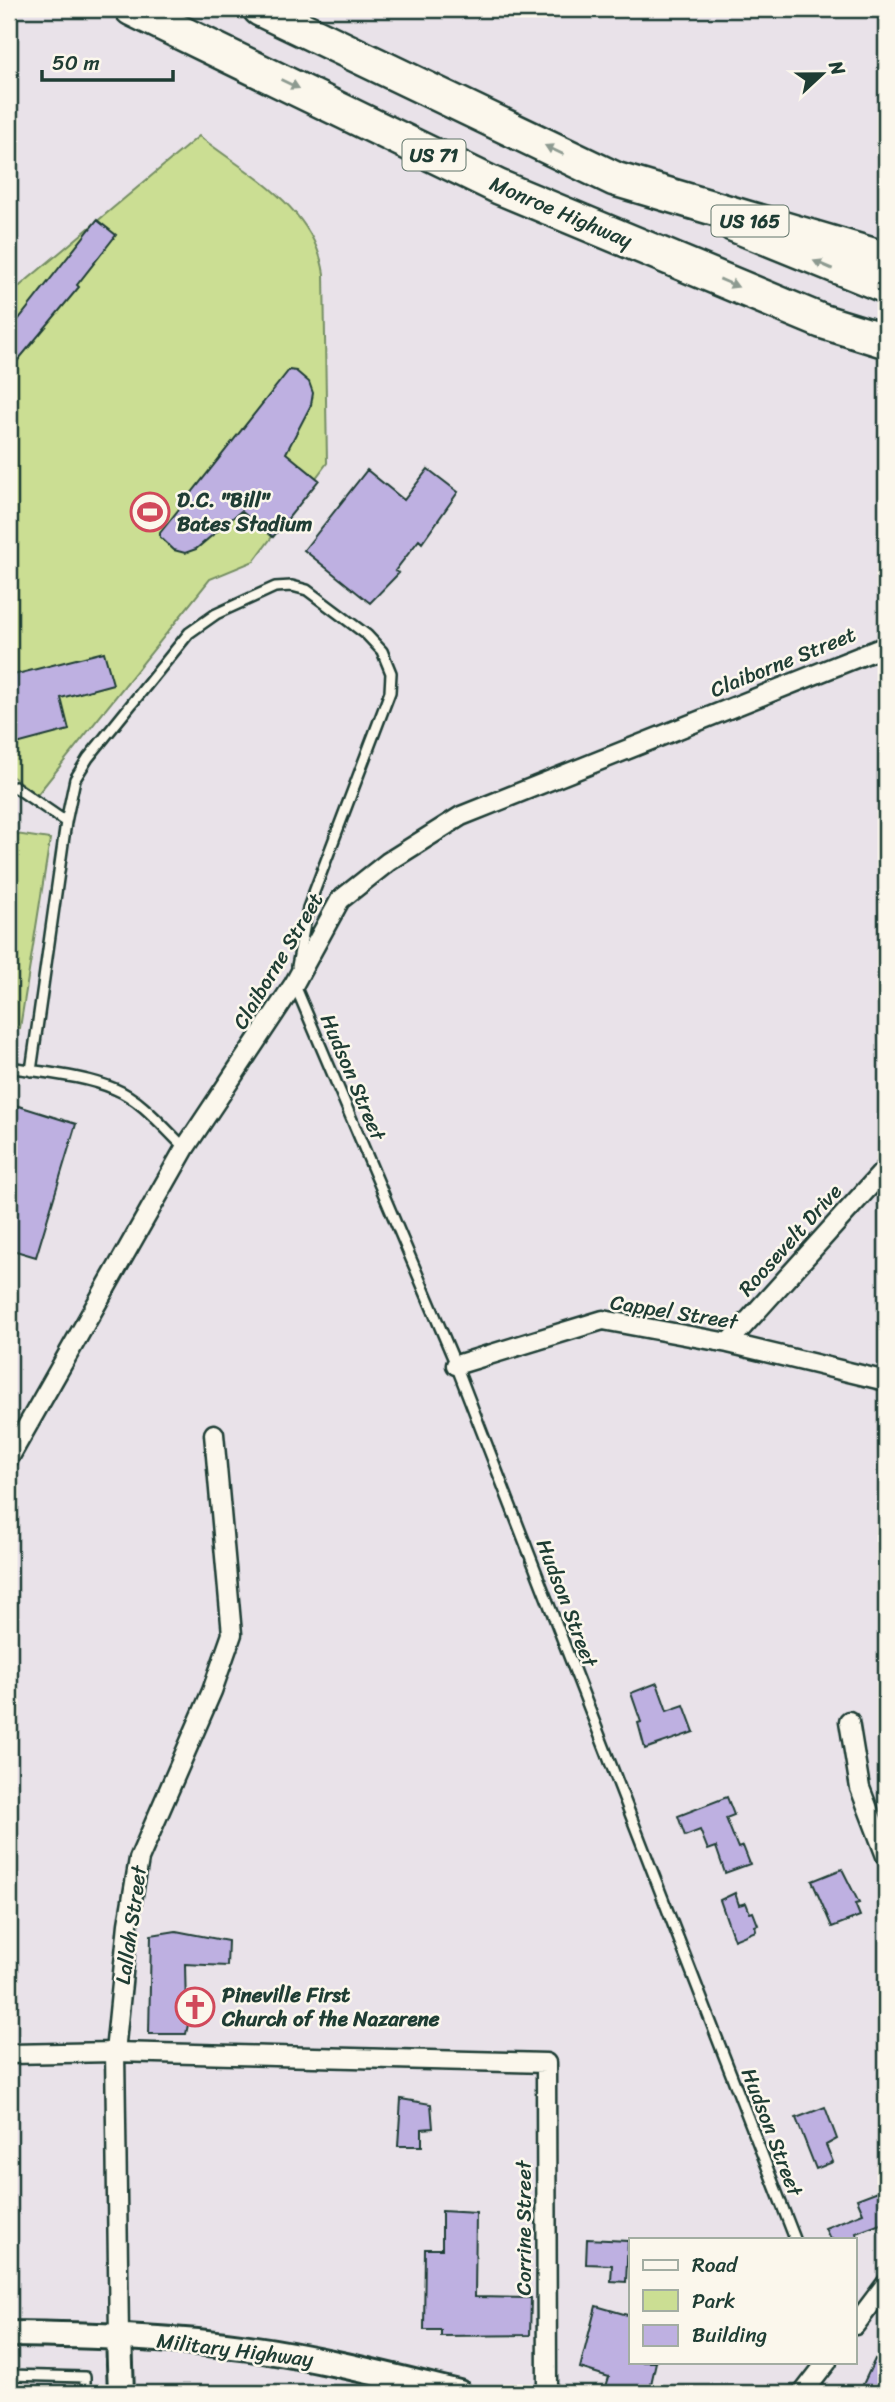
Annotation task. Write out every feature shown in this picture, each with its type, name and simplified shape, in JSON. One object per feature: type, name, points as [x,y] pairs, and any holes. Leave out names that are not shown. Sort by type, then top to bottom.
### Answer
[{"type":"highway","name":"Monroe Highway","points":[[131,9],[499,187],[821,321],[886,341]]},
{"type":"highway","name":"US 71","points":[[260,9],[615,179]]},
{"type":"highway","name":"US 165","points":[[615,179],[886,259]]},
{"type":"main road","name":"US 71","points":[[615,179],[886,289]]},
{"type":"main road","name":"Military Highway","points":[[9,2334],[119,2336],[261,2350],[346,2365],[458,2393]]},
{"type":"main road","name":"Lallah Street","points":[[119,2336],[121,2393]]},
{"type":"street","name":"Claiborne Street","points":[[9,1456],[185,1148],[294,984],[340,900],[388,862],[461,816],[886,646]]},
{"type":"street","name":"Roosevelt Drive","points":[[728,1343],[886,1168]]},
{"type":"street","name":"Cappel Street","points":[[456,1365],[603,1320],[728,1343],[886,1381]]},
{"type":"street","name":"Lallah Street","points":[[119,2336],[115,2052],[128,1924],[139,1859],[212,1691],[232,1634],[214,1434]]},
{"type":"street","points":[[849,1721],[860,1788],[886,1856]]},
{"type":"street","points":[[9,2054],[115,2052]]},
{"type":"street","name":"Corrine Street","points":[[115,2052],[546,2063],[547,2393]]},
{"type":"street","points":[[856,2324],[886,2284]]},
{"type":"street","points":[[803,2393],[825,2364]]},
{"type":"lane","points":[[31,1071],[66,821],[75,779],[88,758],[189,633],[216,614],[275,587],[292,586],[307,590],[368,635],[382,651],[391,673],[390,692],[378,729],[308,908],[294,984]]},
{"type":"lane","points":[[9,789],[15,788],[66,821]]},
{"type":"lane","name":"Hudson Street","points":[[294,984],[456,1365],[795,2238]]},
{"type":"lane","points":[[9,1068],[80,1079],[116,1089],[138,1104],[185,1148]]},
{"type":"lane","points":[[9,2375],[85,2377],[85,2393]]},
{"type":"green space","name":"D.C. \"Bill\" Bates Stadium","points":[[199,136],[276,194],[307,229],[318,250],[324,274],[327,463],[254,561],[210,579],[37,795],[13,777],[9,778],[9,295]]},
{"type":"green space","points":[[9,833],[50,839],[20,1028],[9,1026]]},
{"type":"building","points":[[97,220],[116,235],[77,285],[79,287],[9,371],[9,313],[18,320]]},
{"type":"building","points":[[289,370],[296,371],[309,382],[313,393],[311,405],[286,453],[319,480],[273,537],[241,511],[196,549],[185,553],[174,550],[160,537],[160,533]]},
{"type":"building","points":[[428,469],[458,492],[422,543],[419,540],[395,571],[399,573],[370,603],[304,550],[367,470],[404,500]]},
{"type":"building","points":[[104,652],[113,684],[61,698],[69,730],[9,746],[9,676]]},
{"type":"building","points":[[9,1103],[76,1124],[36,1257],[9,1249]]},
{"type":"building","points":[[657,1683],[667,1711],[684,1705],[694,1732],[645,1749],[638,1723],[641,1722],[631,1693]]},
{"type":"building","points":[[727,1797],[734,1815],[726,1818],[738,1848],[743,1846],[750,1864],[725,1873],[716,1847],[708,1850],[700,1830],[685,1836],[678,1816]]},
{"type":"building","points":[[842,1869],[859,1903],[855,1904],[860,1916],[832,1927],[812,1881]]},
{"type":"building","points":[[735,1893],[739,1905],[746,1903],[758,1925],[755,1926],[756,1931],[734,1940],[720,1900]]},
{"type":"building","points":[[176,1931],[228,1941],[227,1966],[185,1964],[186,2011],[189,2020],[186,2034],[149,2034],[151,1935]]},
{"type":"building","points":[[401,2099],[431,2104],[433,2128],[422,2129],[422,2146],[398,2146]]},
{"type":"building","points":[[825,2107],[837,2139],[826,2145],[833,2162],[816,2169],[796,2118]]},
{"type":"building","points":[[886,2188],[886,2222],[856,2233],[858,2239],[830,2238],[825,2228],[863,2213],[857,2199]]},
{"type":"building","points":[[442,2211],[476,2213],[475,2297],[531,2298],[530,2335],[441,2336],[441,2330],[424,2330],[425,2249],[442,2249]]},
{"type":"building","points":[[587,2239],[628,2241],[626,2282],[611,2281],[612,2265],[586,2264]]},
{"type":"building","points":[[596,2306],[629,2315],[629,2364],[656,2364],[649,2393],[604,2393],[609,2377],[580,2368]]},
{"type":"building","points":[[875,2359],[886,2365],[886,2393],[859,2393]]},
{"type":"place","name":"D.C. \"Bill\" Bates Stadium","points":[[150,512]]},
{"type":"place","name":"Pineville First Church of the Nazarene","points":[[195,2007]]}]
